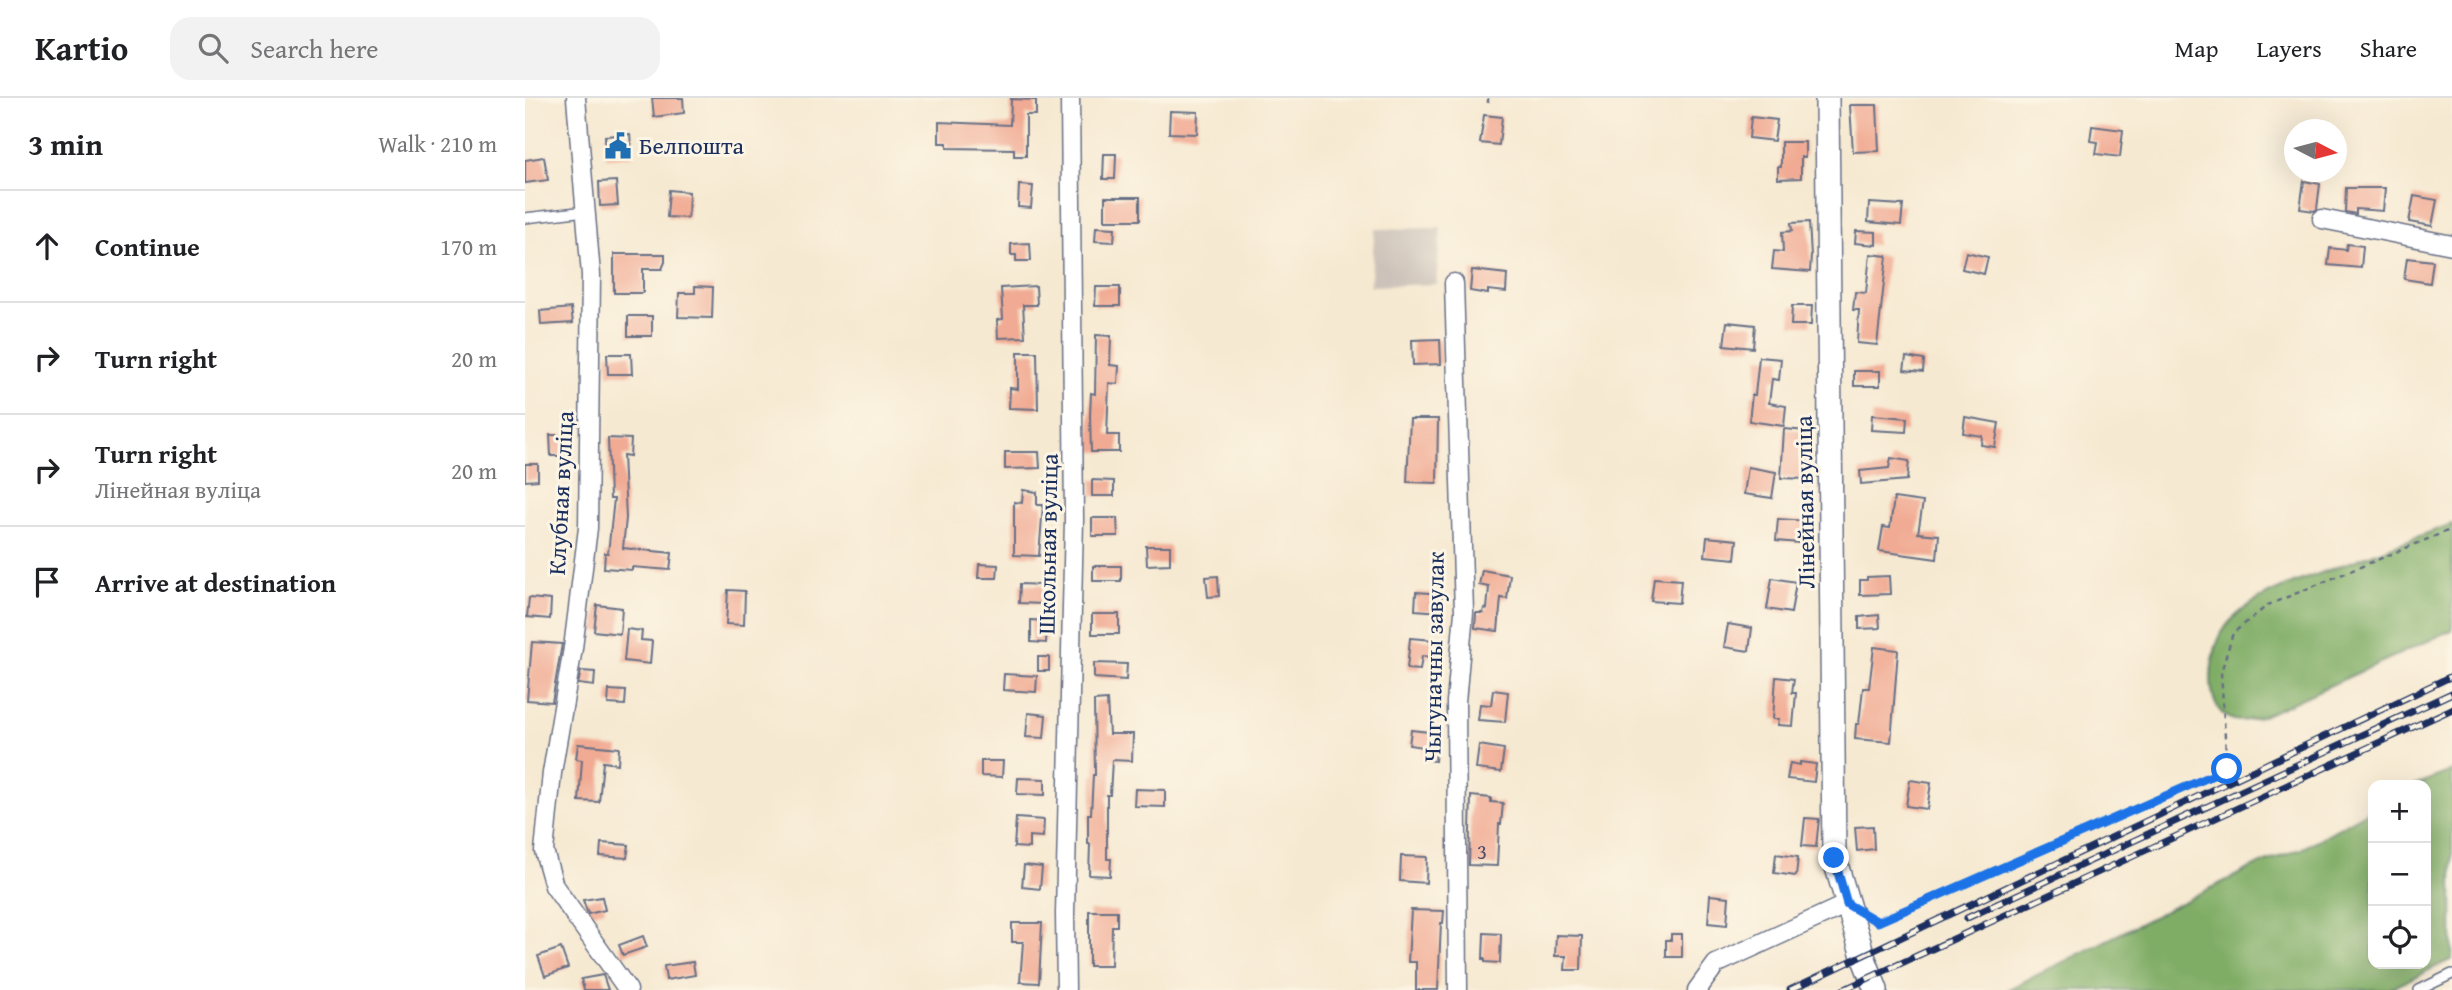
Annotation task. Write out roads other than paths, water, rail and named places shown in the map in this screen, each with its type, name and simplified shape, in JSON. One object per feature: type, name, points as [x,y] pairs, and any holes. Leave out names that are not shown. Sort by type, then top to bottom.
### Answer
[{"type":"street","name":"Клубная вуліца","points":[[576,98],[591,275],[589,528],[552,773],[544,851],[554,887],[628,990]]},
{"type":"street","name":"Школьная вуліца","points":[[1066,990],[1065,914],[1074,520],[1070,98]]},
{"type":"street","name":"Лінейная вуліца","points":[[1827,98],[1834,858],[1876,990]]},
{"type":"street","points":[[2322,219],[2452,245]]},
{"type":"street","name":"Чыгуначны завулак","points":[[1454,283],[1464,612],[1456,702],[1458,990]]},
{"type":"street","points":[[1697,990],[1716,964],[1847,904]]},
{"type":"lane","points":[[525,218],[586,211]]},
{"type":"lane","points":[[2419,990],[2452,974]]},
{"type":"railway","points":[[1790,990],[2452,676]]},
{"type":"railway","points":[[1967,918],[2452,693]]},
{"type":"railway","points":[[1843,990],[2452,709]]},
{"type":"place","name":"Белпошта","points":[[618,146]]}]
